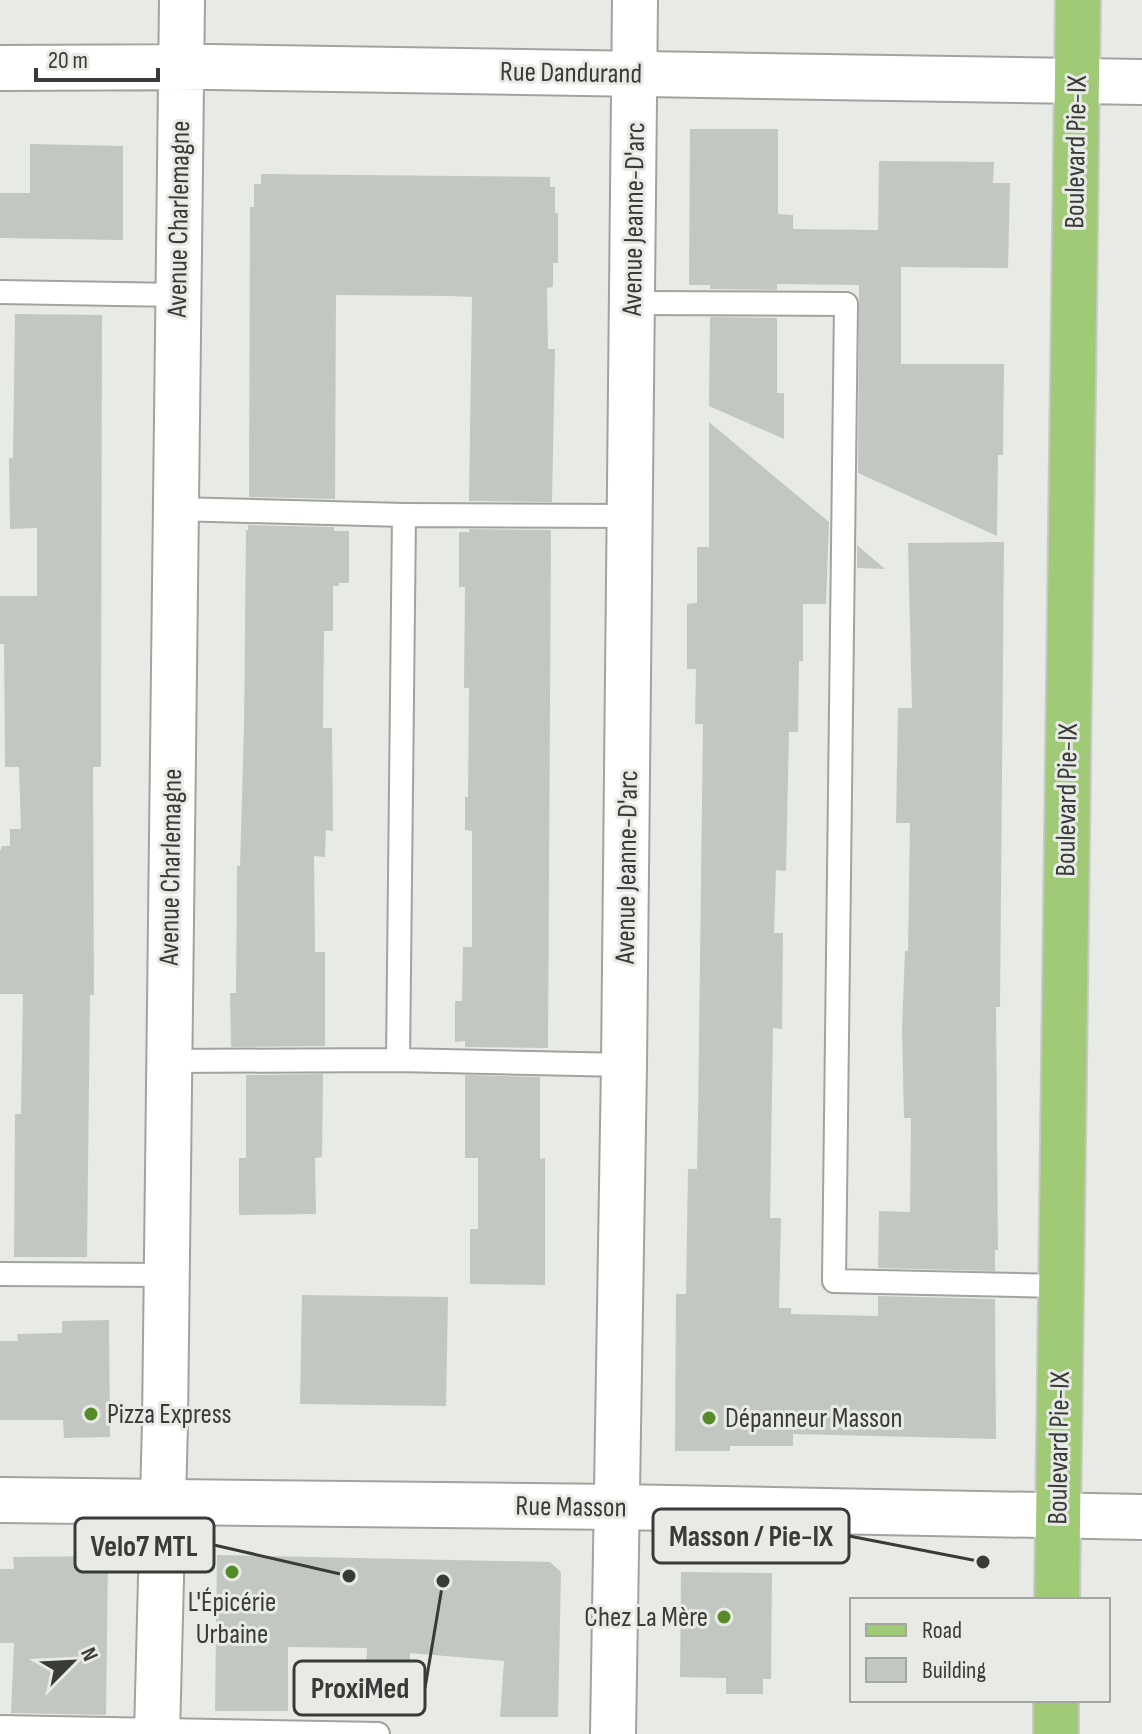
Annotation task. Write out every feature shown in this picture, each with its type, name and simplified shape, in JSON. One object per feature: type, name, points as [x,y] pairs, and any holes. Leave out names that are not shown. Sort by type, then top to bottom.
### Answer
[{"type":"main road","name":"Boulevard Pie-IX","points":[[1057,1598],[1078,0]]},
{"type":"main road","points":[[1056,1702],[1056,1734]]},
{"type":"street","name":"Avenue Charlemagne","points":[[157,1733],[167,1275],[182,0]]},
{"type":"street","name":"Avenue Jeanne-D'arc","points":[[613,1734],[634,303],[635,0]]},
{"type":"street","name":"Rue Dandurand","points":[[0,68],[635,73],[1142,82]]},
{"type":"street","name":"Rue Masson","points":[[0,1500],[1142,1517]]},
{"type":"lane","points":[[0,292],[178,295]]},
{"type":"lane","points":[[634,303],[846,304],[834,1281],[1060,1286]]},
{"type":"lane","points":[[175,509],[404,515],[630,516]]},
{"type":"lane","points":[[398,1060],[404,515]]},
{"type":"lane","points":[[168,1061],[398,1060],[624,1065]]},
{"type":"lane","points":[[0,1274],[167,1275]]},
{"type":"lane","points":[[0,1727],[157,1733],[378,1734]]},
{"type":"building","points":[[690,129],[778,129],[778,214],[793,215],[793,229],[878,230],[879,161],[994,162],[993,183],[1010,183],[1008,268],[901,267],[901,364],[1004,364],[1003,455],[998,455],[997,536],[858,473],[859,285],[777,284],[777,290],[710,289],[710,285],[689,285]]},
{"type":"building","points":[[30,144],[123,146],[123,240],[0,238],[0,193],[30,193]]},
{"type":"building","points":[[261,174],[550,177],[550,187],[555,187],[555,213],[558,213],[558,263],[553,263],[553,287],[547,288],[548,349],[555,349],[552,502],[469,501],[472,297],[449,296],[336,295],[335,499],[249,497],[250,207],[254,207],[254,184],[261,184]]},
{"type":"building","points":[[15,314],[102,315],[101,767],[93,767],[94,995],[90,995],[87,1257],[14,1257],[15,1114],[21,1114],[23,994],[0,994],[0,851],[2,846],[10,846],[10,829],[21,829],[19,767],[5,767],[4,644],[0,644],[0,596],[37,596],[37,528],[10,529],[9,458],[13,458]]},
{"type":"building","points":[[710,317],[777,318],[777,393],[784,393],[784,439],[709,406]]},
{"type":"building","points":[[709,422],[829,522],[826,604],[803,604],[798,732],[789,732],[786,871],[776,870],[774,933],[783,933],[782,1029],[773,1028],[770,1218],[781,1218],[779,1308],[791,1308],[791,1314],[878,1316],[878,1296],[995,1299],[996,1439],[793,1434],[793,1446],[730,1446],[730,1451],[675,1451],[676,1294],[686,1294],[688,1169],[697,1169],[698,1117],[703,724],[695,724],[696,669],[687,669],[687,604],[697,603],[697,547],[709,547]]},
{"type":"building","points":[[248,525],[334,527],[334,531],[349,531],[349,583],[333,586],[333,631],[324,631],[323,728],[332,728],[333,831],[326,830],[325,857],[314,856],[315,952],[325,952],[325,1046],[231,1047],[230,993],[236,993]]},
{"type":"building","points":[[469,529],[551,530],[548,1048],[465,1047],[465,1041],[455,1042],[455,1001],[462,1001],[463,947],[472,947],[472,831],[465,830],[469,688],[464,688],[465,587],[459,587],[459,532],[469,532]]},
{"type":"building","points":[[1004,542],[1000,1007],[996,1007],[998,1250],[995,1250],[995,1271],[878,1268],[879,1211],[910,1212],[911,1118],[904,1118],[902,1030],[905,951],[908,951],[910,823],[896,823],[898,708],[912,708],[908,543]]},
{"type":"building","points":[[857,545],[885,569],[857,568]]},
{"type":"building","points":[[323,1074],[322,1157],[315,1158],[316,1214],[239,1215],[239,1158],[246,1158],[246,1075]]},
{"type":"building","points":[[465,1075],[540,1077],[540,1159],[545,1158],[545,1285],[470,1284],[470,1229],[478,1229],[478,1158],[465,1158]]},
{"type":"building","points":[[302,1295],[448,1297],[446,1406],[300,1404]]},
{"type":"building","points":[[109,1320],[110,1437],[64,1438],[63,1420],[0,1420],[0,1341],[18,1341],[17,1334],[62,1333],[62,1321]]},
{"type":"building","points":[[217,1555],[550,1562],[561,1572],[558,1717],[500,1717],[504,1661],[410,1653],[410,1713],[364,1712],[367,1648],[288,1647],[288,1711],[215,1711]]},
{"type":"building","points":[[108,1556],[106,1715],[11,1713],[14,1643],[0,1643],[0,1569],[14,1569],[13,1557]]},
{"type":"building","points":[[681,1572],[772,1573],[771,1679],[763,1679],[763,1694],[726,1694],[726,1678],[680,1677]]},
{"type":"place","name":"Pizza Express","points":[[91,1414]]},
{"type":"place","name":"Dépanneur Masson","points":[[709,1418]]},
{"type":"place","name":"Masson / Pie-IX","points":[[983,1562]]},
{"type":"place","name":"L'Épicérie Urbaine","points":[[232,1572]]},
{"type":"place","name":"Velo7 MTL","points":[[349,1576]]},
{"type":"place","name":"ProxiMed","points":[[443,1581]]},
{"type":"place","name":"Chez La Mère","points":[[724,1617]]}]
